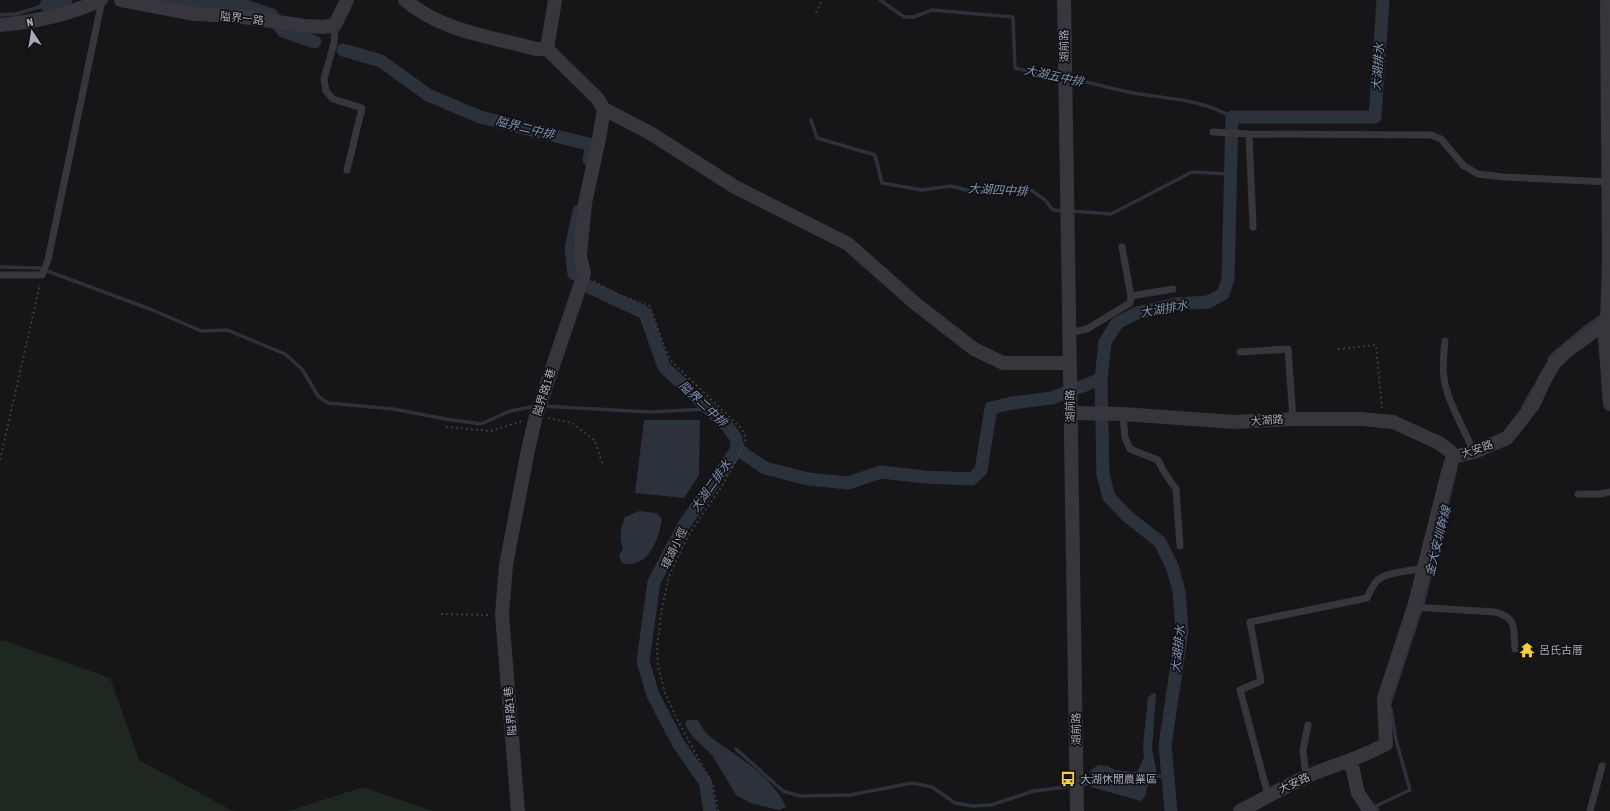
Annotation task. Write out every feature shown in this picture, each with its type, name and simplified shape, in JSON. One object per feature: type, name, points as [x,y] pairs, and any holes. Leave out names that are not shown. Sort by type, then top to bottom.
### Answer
[{"type":"street","points":[[0,24],[25,22],[102,0]]},
{"type":"street","name":"隘界一路","points":[[121,0],[195,14],[236,16],[305,26],[323,27],[335,25]]},
{"type":"street","points":[[335,25],[347,0]]},
{"type":"street","points":[[547,49],[555,0]]},
{"type":"street","name":"湖前路","points":[[1064,0],[1077,811]]},
{"type":"street","points":[[1607,0],[1609,320],[1605,338],[1610,404]]},
{"type":"street","points":[[413,3],[445,25],[536,49],[547,49],[597,98],[604,109],[650,133],[735,187],[848,244],[916,304],[974,349],[1003,363],[1069,363]]},
{"type":"street","points":[[584,274],[580,256],[585,203],[604,109]]},
{"type":"street","name":"隘界路1巷","points":[[518,811],[502,615],[506,565],[528,450],[544,389],[584,274]]},
{"type":"street","name":"大安路","points":[[1240,811],[1306,776],[1351,760],[1386,744],[1384,698],[1414,607],[1453,457],[1474,452],[1507,438],[1534,405],[1544,380],[1555,362],[1568,350],[1609,320]]},
{"type":"street","name":"大湖路","points":[[1070,412],[1123,414],[1234,422],[1293,419],[1361,419],[1393,422],[1439,443],[1450,451],[1453,457]]},
{"type":"street","points":[[1351,760],[1358,793],[1370,811]]},
{"type":"lane","points":[[0,275],[42,275],[48,260],[102,0]]},
{"type":"lane","points":[[335,25],[334,43],[324,79],[326,91],[333,98],[362,108],[347,170]]},
{"type":"lane","points":[[1213,132],[1249,134],[1431,135],[1441,139],[1464,166],[1478,174],[1504,177],[1609,182]]},
{"type":"lane","points":[[1249,134],[1254,227]]},
{"type":"lane","points":[[1069,333],[1087,329],[1130,303],[1131,296],[1122,247]]},
{"type":"lane","points":[[1131,296],[1172,289]]},
{"type":"lane","points":[[1445,341],[1443,363],[1447,392],[1474,452]]},
{"type":"lane","points":[[1240,352],[1288,349],[1293,419]]},
{"type":"lane","points":[[1123,414],[1125,438],[1130,449],[1158,460],[1164,472],[1176,489],[1180,546]]},
{"type":"lane","points":[[1578,494],[1600,494],[1610,492]]},
{"type":"lane","points":[[1268,795],[1240,690],[1261,681],[1250,622],[1367,598],[1378,579],[1385,576],[1423,568]]},
{"type":"lane","points":[[1414,607],[1496,612],[1507,615],[1513,622],[1515,649]]},
{"type":"lane","points":[[1306,776],[1303,750],[1308,725]]},
{"type":"lane","points":[[1590,811],[1602,766]]},
{"type":"path","points":[[816,13],[822,0]]},
{"type":"path","name":"環湖小徑","points":[[584,274],[616,294],[650,306],[662,341],[671,361],[742,429],[746,439],[722,486],[688,536],[670,576],[662,608],[657,647],[658,666],[665,693],[678,721],[713,785],[718,811]]},
{"type":"path","points":[[0,460],[42,275]]},
{"type":"path","points":[[1338,349],[1376,345],[1384,421]]},
{"type":"path","points":[[440,614],[502,615]]},
{"type":"shaded area","points":[[644,420],[700,420],[699,475],[684,498],[635,493]]},
{"type":"shaded area","points":[[639,511],[657,513],[662,519],[658,535],[651,551],[639,562],[631,564],[622,563],[619,555],[623,549],[621,540],[622,525],[625,517]]},
{"type":"shaded area","points":[[3,640],[110,678],[139,760],[233,811],[0,811],[0,641]]},
{"type":"shaded area","points":[[1154,693],[1156,694],[1152,749],[1157,774],[1149,780],[1145,797],[1141,801],[1091,787],[1090,771],[1098,765],[1108,766],[1115,770],[1137,772],[1144,757],[1143,746],[1148,697]]},
{"type":"shaded area","points":[[687,720],[698,720],[704,730],[711,737],[769,782],[786,807],[779,810],[750,803],[736,795],[712,755],[693,737],[685,725]]},
{"type":"shaded area","points":[[363,787],[433,811],[289,811]]},
{"type":"waterway","name":"隘界二中排","points":[[0,15],[16,14],[46,5],[45,0]]},
{"type":"waterway","name":"隘界二中排","points":[[46,5],[60,3],[66,0]]},
{"type":"waterway","name":"隘界二中排","points":[[161,0],[169,3],[242,5],[272,15],[283,31],[315,42]]},
{"type":"waterway","name":"大湖五中排","points":[[880,0],[904,17],[914,17],[932,10],[1013,17],[1015,68],[1062,79]]},
{"type":"waterway","name":"大湖排水","points":[[1171,811],[1165,745],[1182,631],[1179,591],[1172,566],[1160,542],[1127,516],[1109,497],[1103,475],[1101,379],[1105,342],[1117,323],[1137,313],[1176,304],[1208,302],[1223,294],[1228,279],[1232,117],[1375,117],[1383,0]]},
{"type":"waterway","name":"隘界二中排","points":[[343,50],[381,61],[428,95],[480,117],[592,145],[589,160]]},
{"type":"waterway","name":"大湖五中排","points":[[1068,79],[1083,81],[1128,92],[1195,103],[1207,106],[1232,117]]},
{"type":"waterway","name":"大湖四中排","points":[[811,120],[817,138],[875,155],[882,183],[922,190],[951,186],[970,191],[1009,192],[1031,190],[1045,200],[1053,210],[1065,211]]},
{"type":"waterway","name":"大湖四中排","points":[[1071,211],[1111,214],[1192,172],[1229,174]]},
{"type":"waterway","name":"隘界二中排","points":[[574,274],[571,249],[579,211]]},
{"type":"waterway","points":[[0,267],[39,268],[150,309],[201,331],[227,330],[285,354],[302,369],[318,396],[328,403],[393,409],[481,424],[510,411],[536,406]]},
{"type":"waterway","name":"隘界二中排","points":[[585,285],[645,313],[664,367],[728,427],[736,438],[737,449]]},
{"type":"waterway","name":"金大安圳幹線","points":[[1549,359],[1583,329],[1604,314]]},
{"type":"waterway","name":"大湖二排水","points":[[737,449],[765,468],[808,479],[848,483],[881,472],[925,477],[972,479],[981,470],[991,408],[1012,403],[1052,398],[1101,379]]},
{"type":"waterway","name":"金大安圳幹線","points":[[1523,407],[1533,389]]},
{"type":"waterway","points":[[542,406],[650,412],[708,409]]},
{"type":"waterway","name":"大湖二排水","points":[[710,811],[705,782],[678,743],[653,695],[643,661],[654,582],[684,525],[737,449]]},
{"type":"waterway","name":"金大安圳幹線","points":[[1390,703],[1424,600],[1456,468]]},
{"type":"waterway","name":"金大安圳幹線","points":[[1378,811],[1376,806],[1410,790],[1396,740],[1391,709]]},
{"type":"waterway","points":[[736,749],[783,791],[800,796],[850,795],[912,783],[932,787],[955,803],[973,806],[991,805],[1034,791],[1073,786]]},
{"type":"waterway","points":[[1151,776],[1169,776]]},
{"type":"waterway","points":[[1079,785],[1095,783]]},
{"type":"place","name":"呂氏古厝","points":[[1527,650]]},
{"type":"place","name":"大湖休閒農業區","points":[[1068,779]]}]
